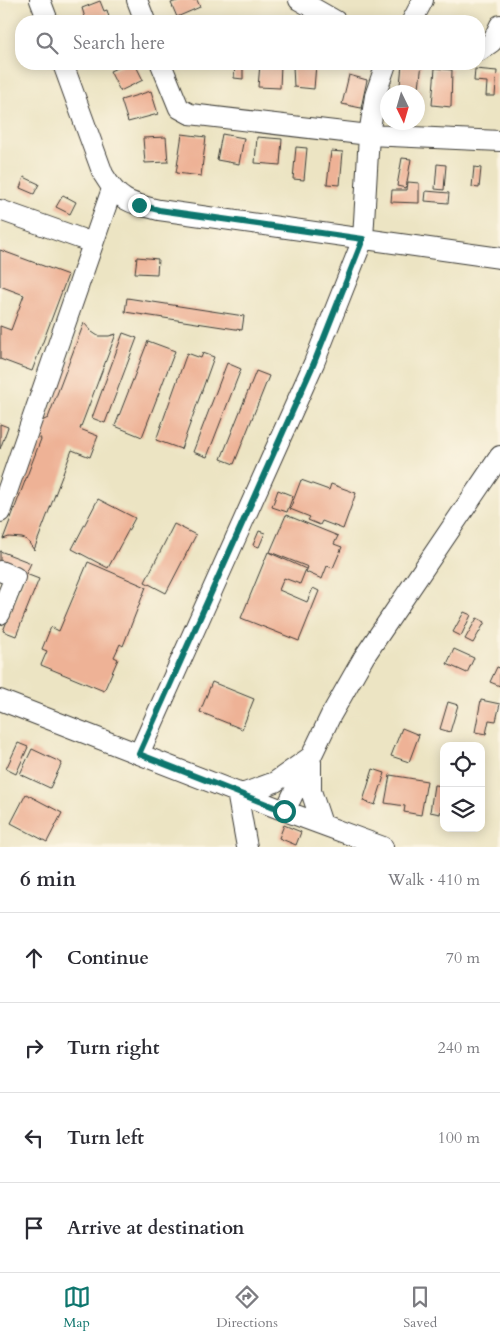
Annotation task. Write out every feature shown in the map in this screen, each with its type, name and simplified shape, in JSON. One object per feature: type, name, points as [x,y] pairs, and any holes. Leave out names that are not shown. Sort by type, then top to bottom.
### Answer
[{"type":"street","points":[[40,0],[46,15]]},
{"type":"street","points":[[137,0],[143,15]]},
{"type":"street","points":[[298,0],[325,15]]},
{"type":"street","points":[[415,15],[423,0]]},
{"type":"street","points":[[485,47],[492,42],[500,25]]},
{"type":"street","points":[[65,70],[103,174],[112,189],[122,198],[159,210],[500,258]]},
{"type":"street","points":[[163,70],[179,108],[190,114],[369,135],[500,141]]},
{"type":"street","points":[[139,754],[314,363],[363,239],[369,135],[375,96],[384,70]]},
{"type":"street","points":[[0,512],[112,189]]},
{"type":"street","points":[[0,210],[93,243]]},
{"type":"street","points":[[284,811],[331,715],[364,657],[500,456]]},
{"type":"street","points":[[0,571],[15,576],[0,614]]},
{"type":"street","points":[[0,700],[284,811],[383,847]]},
{"type":"street","points":[[237,792],[275,782],[310,757]]},
{"type":"street","points":[[310,757],[311,792],[322,824]]},
{"type":"street","points":[[237,792],[248,847]]},
{"type":"building","points":[[180,0],[197,0],[200,7],[182,15],[176,15],[171,3]]},
{"type":"building","points":[[100,1],[104,11],[107,10],[108,15],[84,15],[82,8]]},
{"type":"building","points":[[138,70],[143,80],[120,91],[110,71]]},
{"type":"building","points":[[235,70],[243,70],[243,79],[234,78]]},
{"type":"building","points":[[259,70],[281,70],[280,88],[258,87]]},
{"type":"building","points":[[293,70],[316,70],[314,89],[294,87]]},
{"type":"building","points":[[401,70],[421,70],[419,85],[400,85]]},
{"type":"building","points":[[435,70],[452,70],[451,107],[432,105]]},
{"type":"building","points":[[475,70],[497,71],[495,96],[486,96],[487,82],[474,81]]},
{"type":"building","points":[[349,75],[367,80],[361,108],[342,104]]},
{"type":"building","points":[[151,91],[158,114],[128,122],[121,100]]},
{"type":"building","points":[[182,134],[206,137],[201,176],[176,173]]},
{"type":"building","points":[[222,134],[244,138],[239,164],[217,160]]},
{"type":"building","points":[[166,137],[168,162],[145,163],[143,138]]},
{"type":"building","points":[[257,137],[282,139],[280,165],[255,163]]},
{"type":"building","points":[[296,147],[307,148],[304,180],[293,179]]},
{"type":"building","points":[[331,151],[343,152],[340,185],[327,184]]},
{"type":"building","points":[[402,158],[411,159],[406,188],[397,186]]},
{"type":"building","points":[[437,164],[446,165],[444,190],[435,189]]},
{"type":"building","points":[[474,167],[481,168],[479,188],[472,187]]},
{"type":"building","points":[[24,177],[39,184],[34,194],[20,188]]},
{"type":"building","points":[[408,182],[419,183],[419,203],[391,202],[392,190],[407,190]]},
{"type":"building","points":[[426,191],[449,193],[448,203],[425,201]]},
{"type":"building","points":[[63,195],[76,202],[70,214],[56,207]]},
{"type":"building","points":[[0,250],[68,275],[32,371],[0,359],[0,326],[11,330],[24,295],[0,286]]},
{"type":"building","points":[[137,257],[158,259],[157,274],[135,273]]},
{"type":"building","points":[[127,298],[244,316],[242,330],[125,312]]},
{"type":"building","points":[[84,323],[98,336],[116,334],[80,429],[98,436],[90,457],[72,450],[34,550],[27,540],[22,538],[9,537],[3,539],[41,439],[36,431],[40,422],[48,418]]},
{"type":"building","points":[[123,333],[137,338],[105,423],[92,418]]},
{"type":"building","points":[[148,341],[175,351],[142,437],[115,426]]},
{"type":"building","points":[[187,353],[201,358],[203,353],[214,357],[181,449],[156,440]]},
{"type":"building","points":[[227,363],[241,369],[207,457],[193,452]]},
{"type":"building","points":[[256,371],[269,376],[234,464],[221,459]]},
{"type":"building","points":[[0,424],[8,427],[0,449]]},
{"type":"building","points":[[301,480],[329,490],[331,484],[356,493],[343,529],[322,521],[320,525],[308,520],[310,517],[290,509]]},
{"type":"building","points":[[278,490],[293,496],[287,512],[272,507]]},
{"type":"building","points":[[98,499],[135,518],[108,568],[72,549]]},
{"type":"building","points":[[286,515],[338,536],[334,544],[342,547],[333,568],[327,566],[322,579],[306,572],[308,567],[270,552]]},
{"type":"building","points":[[174,524],[196,535],[166,593],[145,582]]},
{"type":"building","points":[[259,531],[265,533],[259,547],[253,545]]},
{"type":"building","points":[[0,551],[31,563],[26,574],[39,579],[16,636],[3,631],[25,576],[0,566]]},
{"type":"building","points":[[268,552],[306,569],[300,584],[284,578],[279,590],[307,602],[313,588],[319,591],[299,641],[241,618]]},
{"type":"building","points":[[88,562],[146,587],[123,646],[120,644],[114,657],[118,659],[104,691],[41,665],[47,651],[42,649],[51,627],[59,631]]},
{"type":"building","points":[[464,612],[471,615],[461,636],[453,632]]},
{"type":"building","points":[[477,618],[485,622],[473,643],[465,639]]},
{"type":"building","points":[[454,649],[474,658],[467,673],[447,664]]},
{"type":"building","points":[[497,667],[500,668],[500,686],[490,682]]},
{"type":"building","points":[[212,682],[254,699],[242,729],[200,712]]},
{"type":"building","points":[[481,700],[500,704],[496,721],[489,720],[486,734],[475,732]]},
{"type":"building","points":[[448,702],[458,705],[450,732],[440,729]]},
{"type":"building","points":[[402,728],[419,735],[409,762],[391,756]]},
{"type":"building","points":[[18,743],[28,747],[16,774],[6,769]]},
{"type":"building","points":[[32,749],[62,763],[50,788],[20,774]]},
{"type":"building","points":[[373,769],[385,773],[375,805],[363,801]]},
{"type":"building","points":[[390,775],[427,781],[421,815],[404,812],[405,806],[385,803]]},
{"type":"building","points":[[434,785],[440,786],[440,814],[430,812]]},
{"type":"building","points":[[26,794],[62,813],[47,842],[11,823]]},
{"type":"building","points":[[284,825],[301,832],[296,845],[279,838]]},
{"type":"route","points":[[139,205],[159,210],[363,239],[314,363],[139,754],[284,811]]}]
